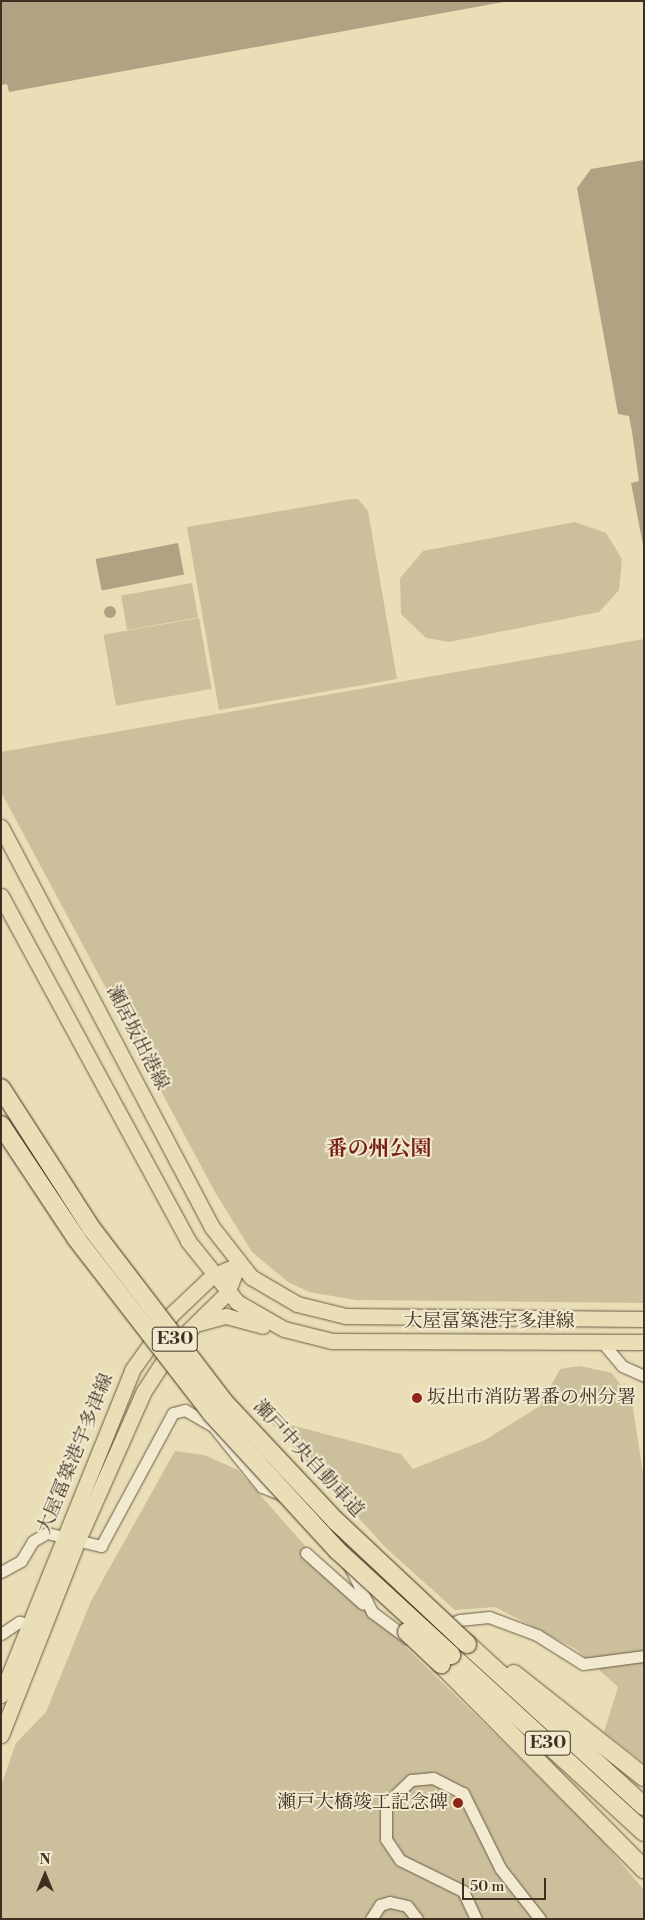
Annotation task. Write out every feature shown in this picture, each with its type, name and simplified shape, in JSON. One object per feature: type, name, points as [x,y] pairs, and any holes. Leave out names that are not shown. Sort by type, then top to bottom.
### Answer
[{"type":"highway","name":"瀬戸中央自動車道","points":[[1,1088],[92,1229],[225,1403],[381,1564],[470,1643]]},
{"type":"highway","name":"E30","points":[[1,1124],[145,1330],[361,1588],[644,1832]]},
{"type":"highway","name":"E30","points":[[470,1643],[644,1806]]},
{"type":"highway","points":[[470,1643],[644,1777]]},
{"type":"highway","points":[[446,1660],[644,1870]]},
{"type":"main road","name":"瀬居坂出港線","points":[[1,827],[211,1226],[238,1266]]},
{"type":"main road","points":[[1,896],[188,1241],[212,1276],[227,1293]]},
{"type":"main road","name":"大屋冨築港宇多津線","points":[[1,1735],[136,1363],[157,1331],[212,1276],[238,1266]]},
{"type":"main road","name":"大屋冨築港宇多津線","points":[[1,1695],[29,1624],[144,1391],[187,1330],[227,1293],[238,1266]]},
{"type":"main road","name":"大屋冨築港宇多津線","points":[[238,1266],[281,1296],[329,1314],[644,1319]]},
{"type":"main road","name":"大屋冨築港宇多津線","points":[[227,1293],[284,1329],[332,1341],[644,1342]]},
{"type":"main road","points":[[187,1330],[226,1316],[294,1336],[332,1341]]},
{"type":"main road","points":[[491,1317],[491,1342]]},
{"type":"street","points":[[602,1342],[622,1366],[644,1376]]},
{"type":"street","points":[[1,1572],[21,1561],[40,1535],[71,1539],[101,1546],[172,1413],[185,1410],[213,1426],[262,1487],[304,1503],[324,1522],[338,1540],[372,1612]]},
{"type":"street","points":[[306,1553],[372,1612],[407,1638],[460,1620],[488,1617],[537,1635],[583,1664],[644,1656]]},
{"type":"street","points":[[1,1634],[19,1622],[29,1624]]},
{"type":"street","points":[[476,1919],[463,1891],[400,1860],[386,1838],[386,1804],[411,1780],[434,1778],[463,1793],[496,1862],[540,1919]]},
{"type":"street","points":[[371,1919],[380,1905],[390,1902],[407,1906],[417,1919]]},
{"type":"shaded area","points":[[1,1],[509,1],[9,92],[7,84],[1,85]]},
{"type":"shaded area","points":[[644,160],[644,550],[631,483],[639,481],[632,432],[629,416],[618,414],[577,188],[591,169]]},
{"type":"shaded area","points":[[358,499],[368,511],[397,679],[219,710],[187,527]]},
{"type":"shaded area","points":[[575,522],[606,533],[622,559],[619,590],[599,612],[449,642],[426,638],[401,614],[400,578],[423,551]]},
{"type":"shaded area","points":[[178,543],[184,574],[102,590],[96,559]]},
{"type":"shaded area","points":[[192,583],[198,617],[127,630],[121,596]]},
{"type":"shaded area","points":[[108,606],[112,606],[116,612],[112,618],[108,618],[104,614],[104,610]]},
{"type":"shaded area","points":[[199,618],[212,689],[116,706],[103,635]]},
{"type":"shaded area","points":[[644,639],[644,1303],[356,1300],[309,1292],[288,1282],[252,1252],[215,1192],[1,792],[1,752]]},
{"type":"shaded area","points":[[580,1366],[612,1373],[632,1401],[644,1480],[644,1763],[604,1732],[618,1687],[576,1649],[495,1607],[455,1610],[386,1548],[268,1419],[401,1454],[413,1469],[485,1440],[540,1406],[560,1369]]},
{"type":"shaded area","points":[[175,1451],[204,1455],[238,1470],[322,1565],[596,1833],[644,1890],[644,1919],[1,1919],[1,1786],[16,1743],[46,1712],[91,1601]]},
{"type":"place","name":"坂出市消防署番の州分署","points":[[417,1398]]},
{"type":"place","name":"瀬戸大橋竣工記念碑","points":[[458,1803]]},
{"type":"district","name":"番の州公園","points":[[379,1149]]}]
